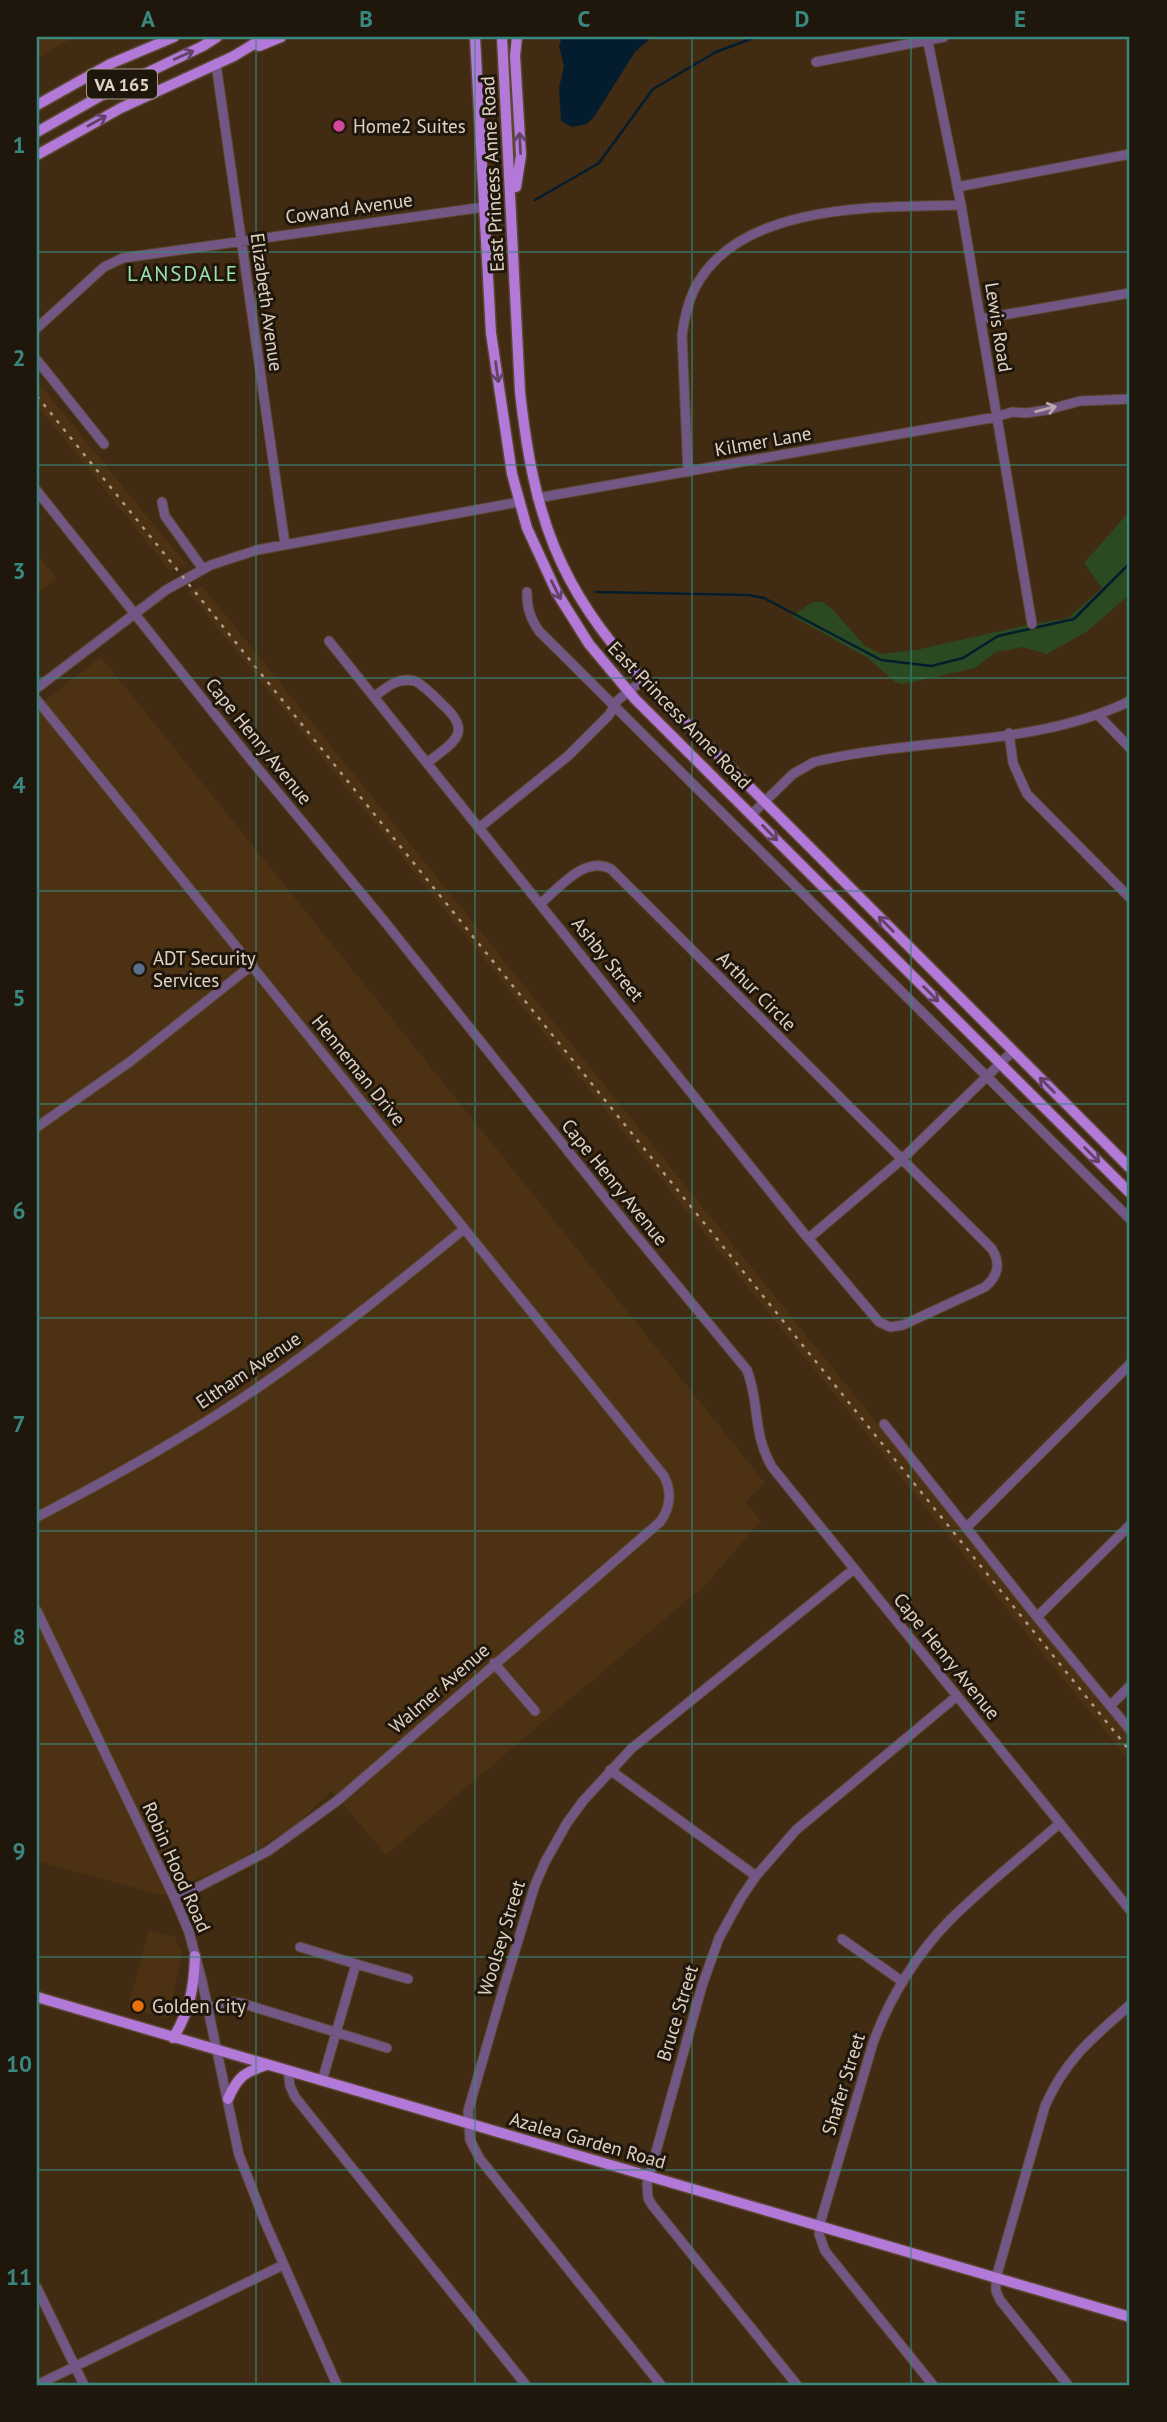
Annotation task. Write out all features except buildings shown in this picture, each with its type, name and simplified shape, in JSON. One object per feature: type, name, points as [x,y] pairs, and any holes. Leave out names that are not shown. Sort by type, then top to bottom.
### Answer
[{"type":"main road","name":"VA 165","points":[[37,105],[110,64],[160,40],[174,37]]},
{"type":"main road","points":[[37,154],[121,108],[216,64],[265,37]]},
{"type":"main road","points":[[234,55],[281,37]]},
{"type":"main road","name":"East Princess Anne Road","points":[[475,37],[491,333],[512,474],[519,502],[527,528],[557,593],[601,660],[628,691],[1130,1193]]},
{"type":"main road","name":"East Princess Anne Road","points":[[502,37],[520,392],[531,468],[532,495],[563,569],[613,646],[643,680],[1130,1168]]},
{"type":"main road","points":[[512,210],[520,155],[515,56],[517,37]]},
{"type":"main road","name":"VA 165","points":[[37,132],[111,90],[213,38]]},
{"type":"main road","points":[[512,474],[532,495],[527,528]]},
{"type":"main road","points":[[519,502],[532,495]]},
{"type":"main road","points":[[519,502],[531,509],[545,525]]},
{"type":"main road","points":[[173,2038],[182,2024],[192,1996],[195,1956]]},
{"type":"main road","name":"Azalea Garden Road","points":[[37,1997],[1130,2317]]},
{"type":"main road","points":[[228,2099],[237,2080],[266,2065]]},
{"type":"street","points":[[816,62],[944,37]]},
{"type":"street","name":"Lewis Road","points":[[928,38],[961,205],[1032,624]]},
{"type":"street","name":"Elizabeth Avenue","points":[[216,64],[285,544]]},
{"type":"street","points":[[957,187],[1130,154]]},
{"type":"street","points":[[688,472],[682,337],[685,315],[694,290],[717,259],[730,247],[755,233],[813,215],[881,207],[961,205]]},
{"type":"street","name":"Cowand Avenue","points":[[37,328],[113,261],[123,258],[484,207]]},
{"type":"street","points":[[980,319],[1130,293]]},
{"type":"street","points":[[37,360],[104,444]]},
{"type":"street","name":"Kilmer Lane","points":[[532,495],[688,472],[1012,412],[1026,413],[1080,401],[1130,399]]},
{"type":"street","name":"Cape Henry Avenue","points":[[37,491],[134,615],[747,1370],[753,1389],[759,1439],[772,1467],[1130,1910]]},
{"type":"street","points":[[162,502],[165,516],[203,569]]},
{"type":"street","points":[[37,688],[185,578],[237,555],[519,502]]},
{"type":"street","points":[[527,592],[529,612],[539,631],[1130,1219]]},
{"type":"street","name":"Ashby Street","points":[[329,641],[808,1238],[879,1322],[890,1327],[985,1287],[995,1276],[998,1262],[992,1248],[938,1196]]},
{"type":"street","points":[[374,697],[400,680],[415,681],[455,716],[460,728],[458,734],[427,763]]},
{"type":"street","points":[[479,828],[568,756],[609,715],[613,706],[643,680]]},
{"type":"street","name":"Henneman Drive","points":[[37,700],[653,1463]]},
{"type":"street","points":[[751,814],[793,774],[814,762],[1056,726],[1098,715],[1130,701]]},
{"type":"street","points":[[1098,715],[1130,748]]},
{"type":"street","points":[[1009,733],[1016,773],[1027,794],[1130,898]]},
{"type":"street","name":"Arthur Circle","points":[[540,904],[583,868],[597,864],[611,869],[938,1196]]},
{"type":"street","points":[[37,1128],[131,1061],[252,965]]},
{"type":"street","points":[[808,1238],[901,1160],[1013,1051]]},
{"type":"street","name":"Eltham Avenue","points":[[37,1517],[150,1455],[265,1383],[371,1305],[464,1229]]},
{"type":"street","points":[[967,1527],[1130,1364]]},
{"type":"street","points":[[884,1424],[1037,1618],[1130,1730]]},
{"type":"street","name":"Walmer Avenue","points":[[175,1899],[238,1868],[303,1827],[354,1787],[660,1522],[668,1508],[670,1492],[664,1476],[653,1463]]},
{"type":"street","points":[[1037,1618],[1130,1525]]},
{"type":"street","name":"Woolsey Street","points":[[467,2123],[468,2111],[535,1885],[549,1853],[567,1823],[610,1770],[642,1741],[854,1569]]},
{"type":"street","name":"Robin Hood Road","points":[[37,1611],[175,1899],[195,1956],[239,2155],[283,2265],[337,2385]]},
{"type":"street","points":[[494,1663],[535,1711]]},
{"type":"street","points":[[1111,1706],[1130,1686]]},
{"type":"street","name":"Bruce Street","points":[[797,2385],[652,2205],[647,2189],[649,2176],[711,1959],[729,1918],[776,1851],[818,1810],[957,1696]]},
{"type":"street","points":[[610,1770],[756,1876]]},
{"type":"street","name":"Shafer Street","points":[[819,2226],[873,2043],[880,2024],[903,1982],[950,1920],[1060,1823]]},
{"type":"street","points":[[842,1939],[903,1982]]},
{"type":"street","points":[[300,1947],[408,1979]]},
{"type":"street","points":[[322,2081],[355,1964]]},
{"type":"street","points":[[208,2008],[233,2002],[241,2003],[387,2048]]},
{"type":"street","points":[[1068,2385],[1000,2300],[996,2291],[996,2278],[1045,2106],[1053,2088],[1074,2056],[1130,2005]]},
{"type":"street","points":[[288,2071],[295,2097],[526,2385]]},
{"type":"street","points":[[467,2123],[470,2140],[480,2159],[662,2385]]},
{"type":"street","points":[[819,2226],[825,2251],[933,2385]]},
{"type":"street","points":[[37,2385],[283,2265]]},
{"type":"street","points":[[37,2288],[85,2385]]},
{"type":"shaded area","points":[[37,37],[74,37],[37,58]]},
{"type":"shaded area","points":[[37,381],[186,564],[170,571],[37,405]]},
{"type":"shaded area","points":[[37,554],[56,578],[37,593]]},
{"type":"shaded area","points":[[202,586],[1130,1737],[1130,1762],[188,591]]},
{"type":"shaded area","points":[[101,657],[765,1483],[745,1502],[761,1521],[705,1585],[386,1855],[331,1790],[295,1826],[235,1862],[161,1895],[37,1861],[37,707]]},
{"type":"shaded area","points":[[149,1930],[175,1937],[182,1953],[168,2019],[128,2008]]},
{"type":"green space","points":[[1130,511],[1130,594],[1086,632],[1047,654],[1023,647],[996,652],[975,668],[903,684],[895,682],[868,658],[792,616],[813,602],[822,602],[830,607],[865,646],[881,654],[916,650],[1068,618],[1102,588],[1084,563]]},
{"type":"water","points":[[562,37],[652,37],[635,52],[594,117],[587,124],[572,127],[561,121],[559,88],[564,66],[559,46]]},
{"type":"waterway","points":[[535,200],[599,163],[653,89],[716,52],[756,37]]},
{"type":"waterway","points":[[596,592],[749,595],[764,598],[881,660],[931,666],[963,658],[998,636],[1074,619],[1130,563]]},
{"type":"railway","points":[[37,396],[1130,1751]]},
{"type":"place","name":"Home2 Suites","points":[[339,126]]},
{"type":"place","name":"ADT Security Services","points":[[139,969]]},
{"type":"place","name":"Golden City","points":[[138,2006]]},
{"type":"district","name":"LANSDALE","points":[[183,273]]}]
